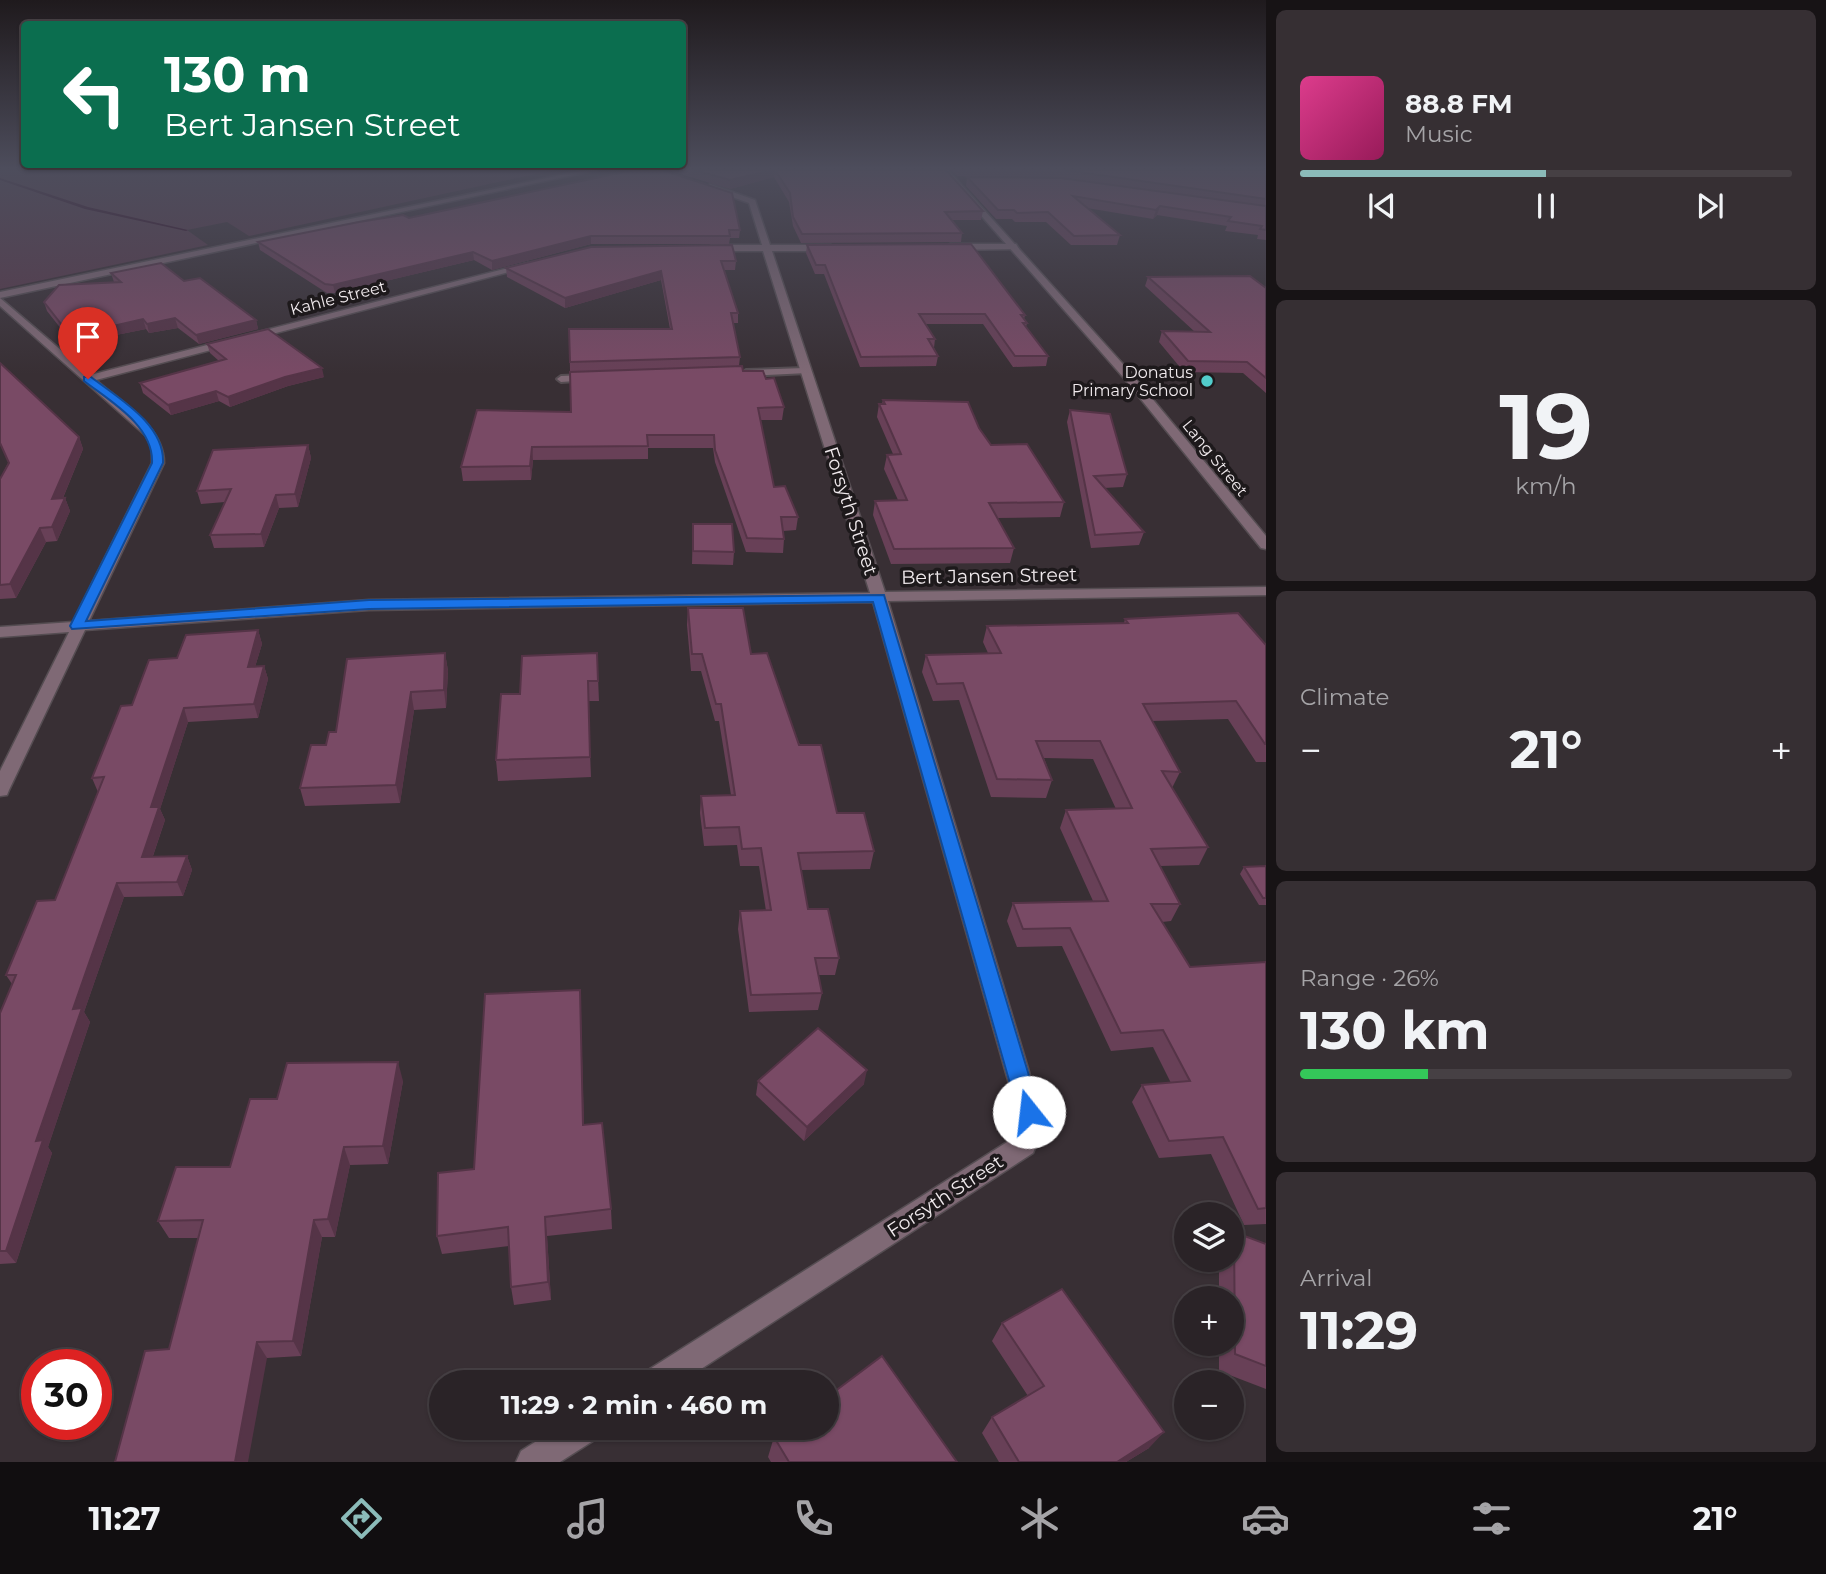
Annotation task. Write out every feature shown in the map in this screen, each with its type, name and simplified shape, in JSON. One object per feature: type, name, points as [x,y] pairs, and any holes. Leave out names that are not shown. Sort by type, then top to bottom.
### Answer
[{"type":"street","points":[[0,295],[269,238]]},
{"type":"street","name":"Forsyth Street","points":[[674,1370],[1024,1145],[1030,1131],[1029,1112],[879,597],[763,238]]},
{"type":"street","name":"Lang Street","points":[[1008,238],[1127,375],[1266,545]]},
{"type":"street","points":[[933,247],[1016,247]]},
{"type":"street","points":[[699,248],[836,248]]},
{"type":"street","name":"Kahle Street","points":[[88,379],[538,264]]},
{"type":"street","points":[[0,302],[127,410],[151,434],[158,447],[158,463],[0,790]]},
{"type":"street","name":"Bert Jansen Street","points":[[0,632],[382,604],[1266,591]]},
{"type":"street","points":[[532,1462],[566,1440]]},
{"type":"lane","points":[[737,373],[804,371]]},
{"type":"lane","points":[[561,379],[601,377]]},
{"type":"shaded area","points":[[0,238],[199,238],[208,245],[0,289]]},
{"type":"building","points":[[277,238],[582,238],[492,261],[473,252],[333,285],[325,284],[258,242]]},
{"type":"building","points":[[971,244],[1025,315],[1021,315],[1027,323],[1023,323],[1048,356],[1015,356],[985,314],[919,314],[935,339],[928,339],[938,356],[861,357],[825,265],[816,265],[807,245]]},
{"type":"building","points":[[732,245],[736,261],[721,261],[738,313],[731,313],[740,357],[570,362],[569,329],[672,329],[661,271],[565,298],[506,268],[591,247]]},
{"type":"building","points":[[161,263],[184,281],[200,278],[256,320],[196,335],[175,318],[147,324],[143,319],[113,326],[108,321],[65,329],[44,302],[59,285],[121,282],[111,273]]},
{"type":"building","points":[[1250,276],[1266,288],[1266,378],[1247,362],[1188,361],[1162,331],[1210,332],[1148,277]]},
{"type":"building","points":[[268,329],[322,368],[285,377],[228,397],[216,391],[168,405],[140,383],[226,359],[207,344]]},
{"type":"building","points":[[0,363],[79,437],[52,499],[65,498],[52,527],[40,528],[10,584],[0,585],[0,479],[9,463],[0,443]]},
{"type":"building","points":[[742,366],[743,371],[763,371],[766,379],[774,378],[784,407],[758,408],[774,487],[785,486],[798,517],[781,517],[784,539],[747,538],[715,450],[714,435],[647,435],[648,446],[532,447],[530,466],[461,467],[477,410],[571,412],[570,372]]},
{"type":"building","points":[[883,400],[968,402],[979,428],[991,445],[1027,444],[1064,502],[989,503],[1014,548],[894,549],[875,501],[907,500],[887,455],[901,454],[879,404],[885,404]]},
{"type":"building","points":[[1070,410],[1110,414],[1127,474],[1094,476],[1144,532],[1095,535]]},
{"type":"building","points":[[308,445],[295,494],[276,495],[261,534],[210,535],[231,489],[197,491],[213,450]]},
{"type":"building","points":[[693,524],[732,524],[734,552],[693,551]]},
{"type":"building","points":[[688,608],[743,608],[751,654],[767,653],[799,745],[821,745],[837,813],[864,813],[874,851],[798,853],[808,909],[828,909],[839,958],[815,958],[822,993],[751,995],[740,911],[771,910],[761,848],[742,849],[739,827],[705,828],[701,796],[735,795],[721,704],[716,704],[702,654],[692,654]]},
{"type":"building","points":[[1238,613],[1266,645],[1266,744],[1236,701],[1143,704],[1180,772],[1162,771],[1208,847],[1151,849],[1180,904],[1151,904],[1190,967],[1266,962],[1266,1208],[1258,1209],[1223,1137],[1169,1141],[1142,1085],[1190,1081],[1163,1030],[1121,1033],[1070,928],[1023,929],[1013,903],[1108,901],[1066,810],[1132,808],[1100,741],[1036,741],[1052,780],[997,779],[963,683],[937,684],[926,655],[1001,653],[987,626],[1128,623],[1125,619]]},
{"type":"building","points":[[258,630],[248,667],[264,666],[254,704],[184,708],[151,807],[159,807],[142,857],[187,856],[177,882],[117,883],[73,1009],[82,1008],[36,1141],[43,1140],[6,1251],[0,1251],[0,1013],[16,975],[6,975],[37,901],[55,900],[104,777],[92,778],[121,706],[132,705],[149,660],[177,658],[186,635]]},
{"type":"building","points":[[445,653],[444,690],[411,692],[396,785],[300,788],[311,745],[326,745],[329,732],[336,732],[347,659]]},
{"type":"building","points":[[597,653],[598,681],[588,681],[590,757],[496,760],[501,694],[520,694],[522,656]]},
{"type":"building","points":[[1266,866],[1266,898],[1263,898],[1244,867]]},
{"type":"building","points":[[580,990],[583,1125],[602,1123],[611,1209],[545,1217],[548,1282],[511,1287],[508,1227],[437,1236],[438,1173],[474,1169],[485,994]]},
{"type":"building","points":[[818,1028],[867,1070],[807,1127],[758,1081]]},
{"type":"building","points":[[398,1062],[383,1146],[344,1147],[328,1219],[314,1220],[293,1341],[257,1342],[235,1462],[115,1462],[145,1351],[169,1349],[203,1220],[158,1221],[176,1167],[230,1167],[250,1099],[277,1099],[287,1063]]},
{"type":"building","points":[[1244,1236],[1266,1244],[1266,1366],[1240,1356],[1244,1356],[1244,1286],[1234,1286],[1234,1272],[1244,1272]]},
{"type":"building","points":[[1062,1289],[1164,1432],[1117,1462],[1019,1462],[992,1417],[1044,1386],[1002,1323]]},
{"type":"building","points":[[882,1356],[957,1462],[789,1462],[776,1440],[839,1440],[839,1388]]},
{"type":"place","name":"Donatus Primary School","points":[[1207,381]]},
{"type":"route","points":[[88,379],[127,410],[151,434],[158,447],[158,463],[77,626],[369,605],[472,601],[879,597],[1029,1112]]}]
